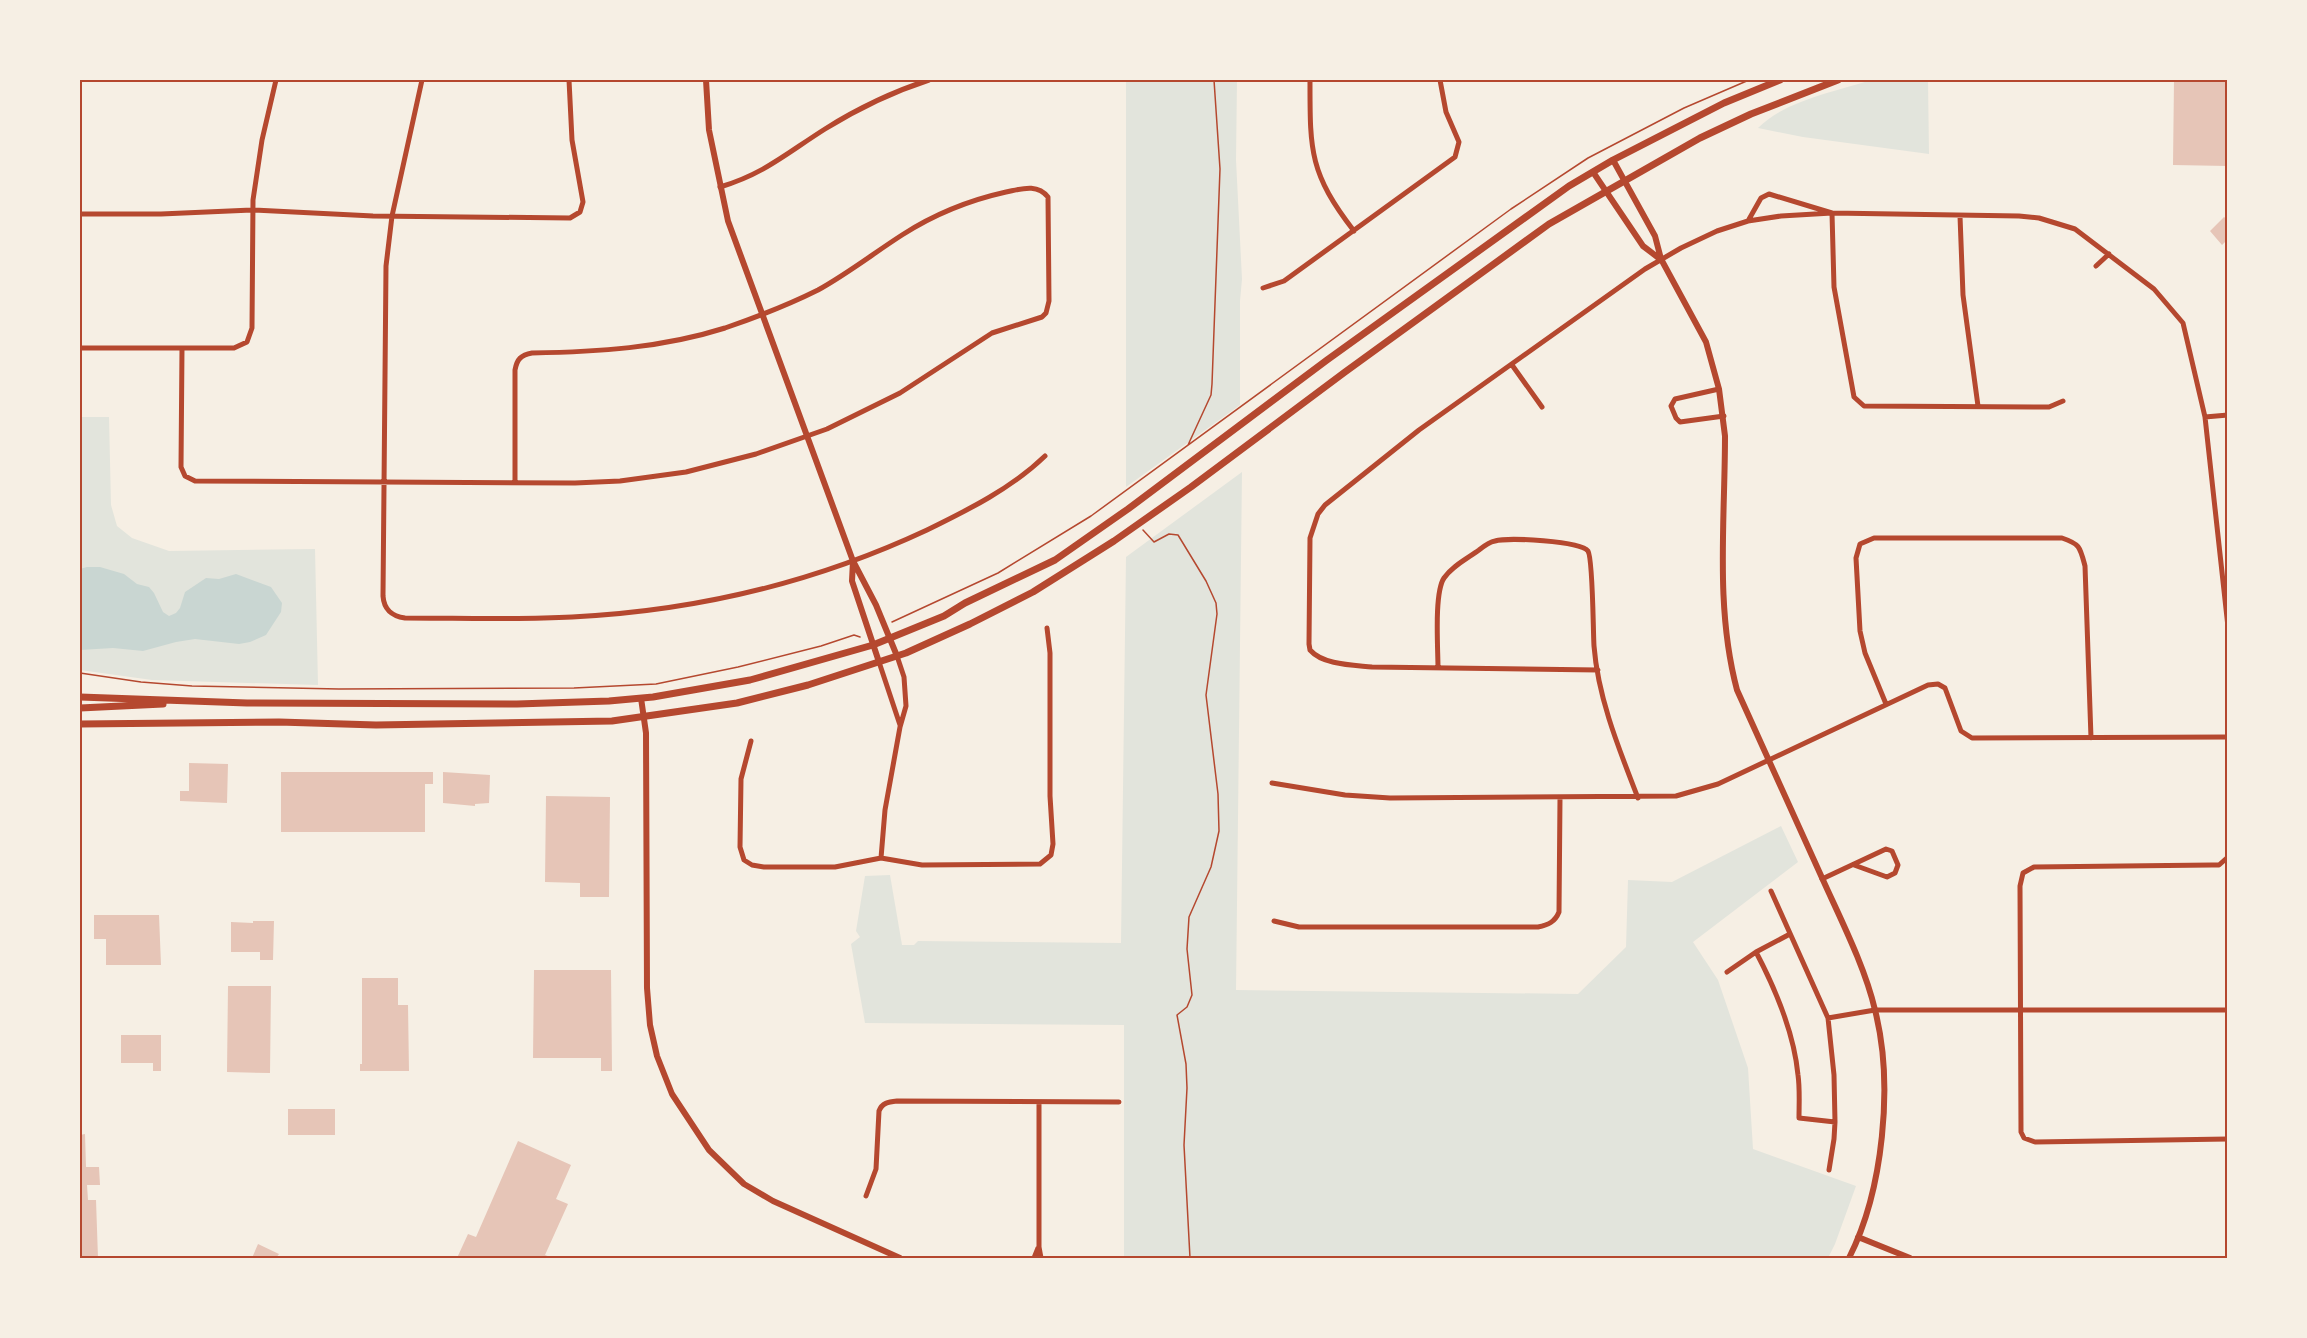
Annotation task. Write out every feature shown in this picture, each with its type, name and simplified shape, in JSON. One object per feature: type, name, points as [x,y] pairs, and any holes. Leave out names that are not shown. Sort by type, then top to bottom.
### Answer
[{"type":"main road","points":[[80,697],[190,702],[578,703],[641,698],[750,680],[890,639],[944,616],[965,603],[1055,560],[1078,545],[1327,360],[1569,186],[1612,160],[1724,103],[1780,80]]},
{"type":"main road","points":[[80,724],[552,723],[644,717],[702,710],[756,699],[897,656],[970,624],[1033,592],[1114,541],[1549,225],[1700,138],[1833,80]]},
{"type":"main road","points":[[80,708],[137,707],[190,702]]},
{"type":"street","points":[[80,348],[234,348],[247,342],[252,328],[252,210],[262,140],[276,80]]},
{"type":"street","points":[[422,80],[392,216],[386,266],[383,603],[389,612],[398,617],[572,618],[659,609],[749,592],[853,561],[896,544],[965,511],[1028,473],[1046,456]]},
{"type":"street","points":[[80,214],[161,214],[252,210],[392,216],[570,218],[580,212],[583,202],[572,140],[569,80]]},
{"type":"street","points":[[706,80],[709,130],[728,221],[853,561],[890,639],[904,677],[907,699],[885,810],[881,858]]},
{"type":"street","points":[[720,187],[757,174],[863,107],[929,80]]},
{"type":"street","points":[[1310,80],[1310,132],[1315,164],[1328,195],[1354,231]]},
{"type":"street","points":[[1263,288],[1284,281],[1450,161],[1459,148],[1459,142],[1446,112],[1440,80]]},
{"type":"street","points":[[1612,160],[1655,236],[1661,259],[1706,342],[1719,389],[1724,416],[1723,610],[1725,636],[1737,690],[1851,942],[1875,1010],[1883,1070],[1884,1113],[1875,1178],[1858,1237],[1849,1258]]},
{"type":"street","points":[[1593,172],[1643,246],[1661,259]]},
{"type":"street","points":[[182,348],[181,462],[183,472],[190,479],[214,481],[515,483],[597,483],[657,476],[729,462],[807,437],[900,393],[992,333],[1042,318],[1049,301],[1048,197],[1039,189],[1030,187],[994,195],[961,206],[913,228],[823,286],[762,314],[711,332],[644,346],[584,352],[532,353],[522,356],[515,370],[515,483]]},
{"type":"street","points":[[1748,221],[1761,198],[1769,194],[1832,213]]},
{"type":"street","points":[[1832,213],[1834,286],[1854,397],[1859,403],[1871,407],[2049,407],[2063,401]]},
{"type":"street","points":[[1598,670],[1357,666],[1325,659],[1312,653],[1309,644],[1309,550],[1318,514],[1334,496],[1400,445],[1605,296],[1661,259],[1706,236],[1748,221],[1781,216],[1832,213],[2039,218],[2075,229],[2154,289],[2183,323],[2205,417],[2228,627]]},
{"type":"street","points":[[1959,216],[1963,295],[1978,406]]},
{"type":"street","points":[[2096,266],[2109,254]]},
{"type":"street","points":[[1512,365],[1542,406]]},
{"type":"street","points":[[1719,389],[1675,399],[1671,406],[1680,422],[1724,416]]},
{"type":"street","points":[[2205,417],[2228,415]]},
{"type":"street","points":[[1886,704],[1865,653],[1860,631],[1856,558],[1860,544],[1874,538],[2062,538],[2073,541],[2081,549],[2085,566],[2091,738]]},
{"type":"street","points":[[1438,668],[1440,585],[1453,569],[1494,541],[1570,543],[1584,547],[1590,556],[1592,565],[1591,604],[1598,670],[1609,719],[1638,798]]},
{"type":"street","points":[[2220,543],[2228,543]]},
{"type":"street","points":[[853,561],[852,581],[900,727]]},
{"type":"street","points":[[752,741],[742,768],[740,789],[740,853],[748,863],[764,867],[816,868],[850,865],[881,858],[922,865],[1030,866],[1045,862],[1051,855],[1053,844],[1050,796],[1050,658],[1047,628]]},
{"type":"street","points":[[1272,783],[1371,797],[1664,797],[1690,793],[1718,784],[1886,704],[1928,685],[1938,684],[1945,688],[1961,731],[1972,738],[2228,737]]},
{"type":"street","points":[[641,698],[646,733],[647,988],[650,1025],[657,1056],[672,1094],[709,1150],[744,1184],[773,1201],[900,1258]]},
{"type":"street","points":[[1274,921],[1299,927],[1538,927],[1554,920],[1560,908],[1560,798]]},
{"type":"street","points":[[1822,879],[1886,849],[1892,850],[1898,865],[1895,873],[1887,877],[1854,865]]},
{"type":"street","points":[[2227,859],[2219,865],[2034,867],[2023,873],[2020,886],[2020,1008],[2021,1132],[2024,1138],[2036,1142],[2228,1139]]},
{"type":"street","points":[[1770,891],[1828,1018],[1834,1075],[1835,1122],[1829,1170]]},
{"type":"street","points":[[1728,972],[1756,952],[1790,934]]},
{"type":"street","points":[[1756,952],[1769,977],[1794,1048],[1798,1077],[1799,1118],[1835,1122]]},
{"type":"street","points":[[1828,1018],[1875,1010],[2020,1008],[2228,1010]]},
{"type":"street","points":[[866,1196],[876,1169],[878,1117],[881,1106],[897,1101],[1119,1102]]},
{"type":"street","points":[[1039,1102],[1039,1247],[1041,1258]]},
{"type":"street","points":[[1858,1237],[1910,1258]]},
{"type":"street","points":[[1034,1258],[1039,1247]]},
{"type":"path","points":[[893,622],[972,586],[1028,556],[1119,498],[1188,447],[1211,395],[1212,384],[1220,169],[1214,80]]},
{"type":"path","points":[[1142,528],[1154,543],[1169,534],[1178,535],[1213,592],[1217,614],[1206,696],[1218,794],[1219,831],[1211,867],[1189,917],[1187,949],[1192,995],[1187,1007],[1177,1015],[1186,1072],[1184,1145],[1190,1258]]},
{"type":"path","points":[[80,674],[141,682],[279,688],[551,689],[651,684],[738,667],[821,646],[854,635],[861,637]]},
{"type":"shaded area","points":[[1126,80],[1237,80],[1236,160],[1242,279],[1240,405],[1126,487]]},
{"type":"shaded area","points":[[1871,80],[1928,80],[1929,154],[1803,137],[1758,128],[1782,110]]},
{"type":"shaded area","points":[[80,417],[109,417],[111,505],[117,526],[132,538],[169,551],[315,549],[318,685],[152,680],[80,670]]},
{"type":"shaded area","points":[[1242,472],[1236,990],[1578,994],[1626,947],[1628,880],[1672,882],[1781,826],[1798,862],[1693,942],[1718,980],[1748,1068],[1753,1149],[1856,1186],[1828,1258],[1124,1258],[1124,1025],[865,1023],[851,944],[860,937],[856,931],[865,876],[890,875],[902,945],[914,945],[918,941],[1121,943],[1126,557]]},
{"type":"shaded area","points":[[100,567],[124,574],[137,584],[149,587],[163,612],[169,616],[180,608],[185,592],[206,578],[219,579],[236,574],[271,587],[282,603],[281,612],[266,635],[250,642],[239,644],[195,639],[143,651],[113,648],[80,650],[80,569]]},
{"type":"building","points":[[2174,80],[2228,80],[2228,166],[2173,165]]},
{"type":"building","points":[[2224,217],[2228,220],[2228,239],[2222,245],[2210,231]]},
{"type":"building","points":[[189,763],[228,764],[227,803],[180,801],[180,791],[189,791]]},
{"type":"building","points":[[281,772],[433,772],[433,784],[425,784],[425,832],[281,832]]},
{"type":"building","points":[[443,772],[490,775],[489,803],[475,804],[475,806],[443,803]]},
{"type":"building","points":[[546,796],[610,797],[609,897],[580,897],[580,883],[545,882]]},
{"type":"building","points":[[94,915],[159,915],[161,965],[106,965],[106,939],[94,939]]},
{"type":"building","points":[[253,921],[274,921],[273,960],[260,960],[260,952],[231,952],[231,922],[253,923]]},
{"type":"building","points":[[534,970],[611,970],[612,1071],[601,1071],[601,1058],[533,1058]]},
{"type":"building","points":[[362,978],[398,978],[398,1005],[408,1005],[409,1071],[360,1071],[360,1064],[362,1064]]},
{"type":"building","points":[[228,986],[271,986],[270,1073],[227,1072]]},
{"type":"building","points":[[121,1035],[161,1035],[161,1071],[153,1071],[153,1063],[121,1063]]},
{"type":"building","points":[[288,1109],[335,1109],[335,1135],[288,1135]]},
{"type":"building","points":[[85,1134],[86,1167],[99,1167],[100,1185],[87,1185],[88,1200],[96,1200],[98,1258],[80,1258],[80,1135]]},
{"type":"building","points":[[518,1141],[571,1165],[556,1199],[568,1204],[545,1255],[553,1258],[457,1258],[468,1234],[476,1237]]},
{"type":"building","points":[[258,1244],[279,1254],[276,1258],[252,1258]]}]
